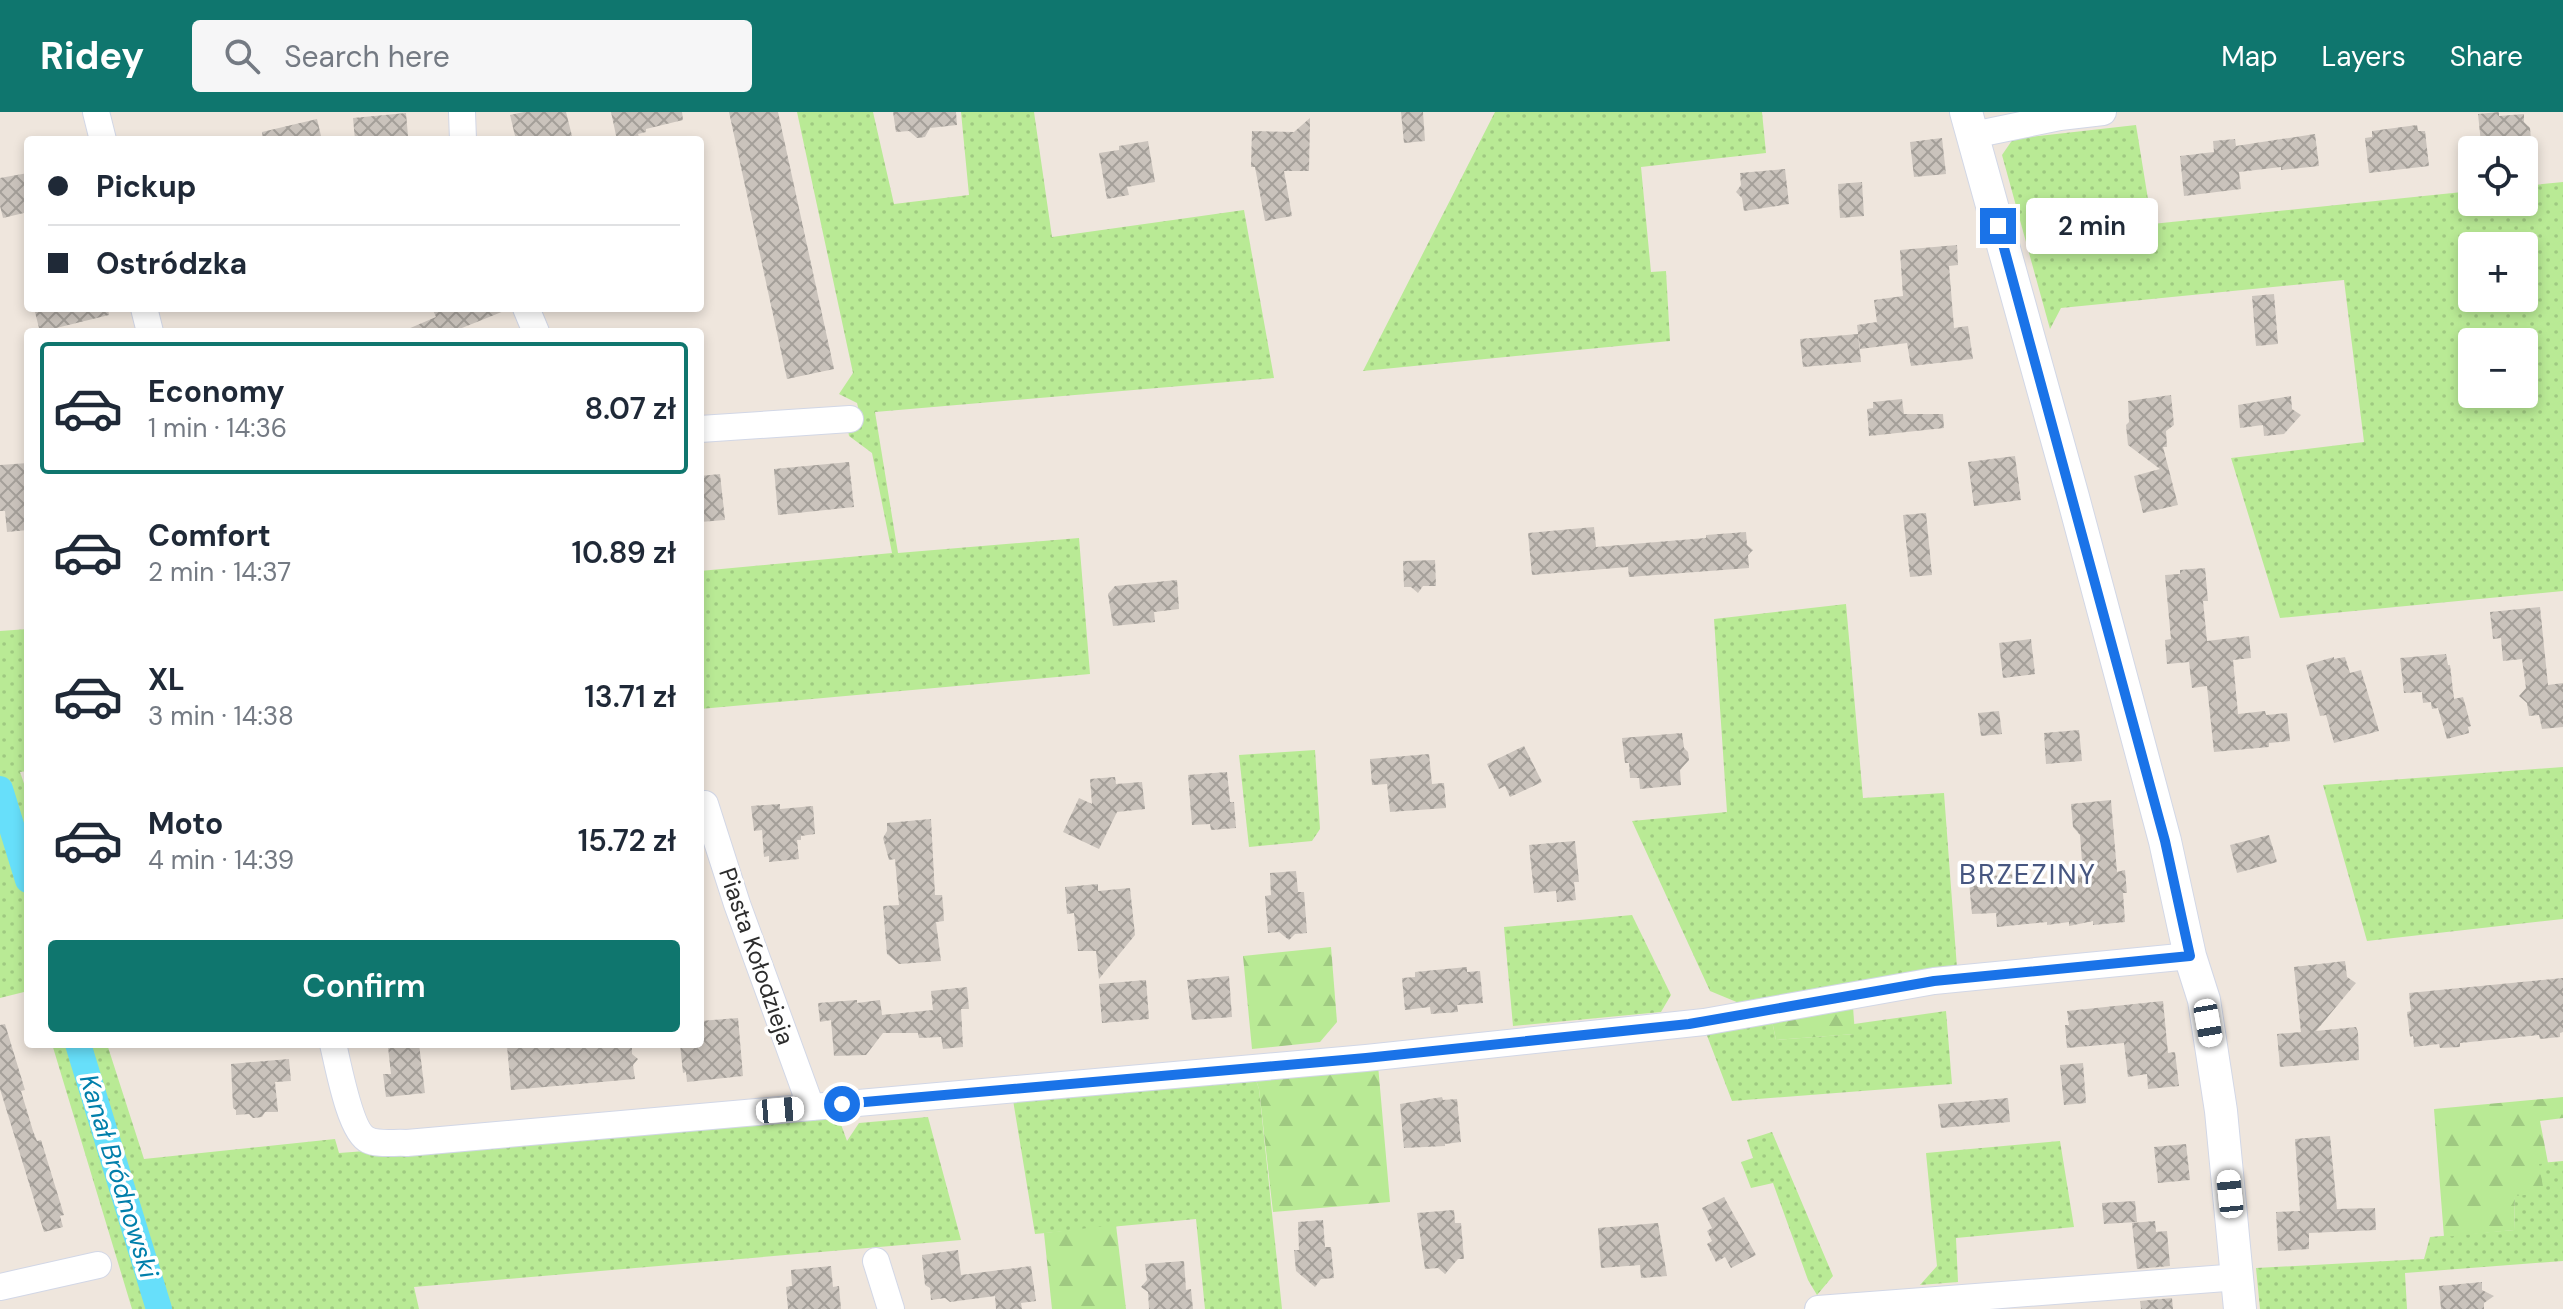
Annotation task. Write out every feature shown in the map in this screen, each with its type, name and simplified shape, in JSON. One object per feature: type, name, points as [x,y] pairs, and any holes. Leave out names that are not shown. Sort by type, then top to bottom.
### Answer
[{"type":"street","points":[[462,112],[463,136]]},
{"type":"street","points":[[2103,112],[1970,124],[2165,841],[2190,956],[2204,1000],[2239,1277],[2240,1309]]},
{"type":"street","points":[[704,429],[850,419]]},
{"type":"street","name":"Piasta Kołodzieja","points":[[705,804],[737,904],[811,1107]]},
{"type":"street","points":[[334,1048],[351,1112],[362,1136],[370,1141],[407,1143],[1366,1058],[1689,1024],[1934,981],[2190,956]]},
{"type":"street","points":[[876,1261],[891,1309]]},
{"type":"street","points":[[0,1287],[98,1265]]},
{"type":"street","points":[[1818,1309],[2239,1277]]},
{"type":"green space","points":[[797,112],[873,112],[894,204],[969,195],[961,112],[1034,112],[1052,237],[1244,210],[1274,378],[875,412],[898,553],[1079,538],[1090,674],[704,709],[704,571],[892,553],[872,453],[849,436],[847,424],[862,423],[857,403],[839,394],[853,373]]},
{"type":"green space","points":[[1495,112],[1762,112],[1766,153],[1641,167],[1651,272],[1666,271],[1670,341],[1363,371]]},
{"type":"green space","points":[[2136,125],[2152,224],[2458,192],[2458,216],[2538,216],[2538,185],[2563,182],[2563,591],[2280,618],[2231,458],[2364,442],[2344,280],[2061,308],[2050,329],[2002,155],[2013,139]]},
{"type":"green space","points":[[1846,604],[1863,798],[1944,793],[1957,968],[1739,1003],[1710,991],[1632,821],[1727,812],[1714,619]]},
{"type":"green space","points":[[24,629],[24,772],[20,772],[24,784],[24,992],[0,998],[0,631]]},
{"type":"green space","points":[[1315,750],[1320,829],[1312,841],[1249,847],[1239,755]]},
{"type":"green space","points":[[2563,767],[2563,919],[2367,941],[2323,785]]},
{"type":"green space","points":[[1632,915],[1671,995],[1661,1012],[1513,1026],[1504,927]]},
{"type":"green space","points":[[1331,947],[1337,1022],[1320,1042],[1252,1049],[1243,956]]},
{"type":"green space","points":[[1853,1007],[1855,1034],[1776,1040],[1772,1021]]},
{"type":"green space","points":[[1946,1011],[1952,1084],[1732,1101],[1706,1033],[1772,1021],[1776,1040],[1854,1034],[1854,1024]]},
{"type":"green space","points":[[53,1048],[108,1048],[144,1159],[335,1139],[339,1153],[838,1116],[847,1141],[859,1123],[928,1117],[961,1240],[414,1287],[419,1309],[132,1309]]},
{"type":"green space","points":[[1378,1065],[1390,1202],[1273,1212],[1255,1077]]},
{"type":"green space","points":[[1255,1077],[1259,1089],[1282,1309],[1205,1309],[1196,1219],[1035,1234],[1013,1100]]},
{"type":"green space","points":[[2563,1097],[2563,1118],[2540,1121],[2548,1163],[2539,1164],[2544,1193],[2515,1196],[2514,1230],[2444,1237],[2434,1109]]},
{"type":"green space","points":[[1772,1132],[1833,1276],[1817,1295],[1808,1280],[1773,1183],[1751,1188],[1741,1162],[1753,1158],[1747,1140]]},
{"type":"green space","points":[[2060,1141],[2074,1227],[1956,1238],[1958,1282],[1920,1285],[1937,1266],[1926,1153]]},
{"type":"green space","points":[[2563,1161],[2563,1261],[2405,1273],[2407,1309],[2260,1309],[2256,1268],[2424,1259],[2430,1237],[2514,1230],[2515,1196],[2539,1163]]},
{"type":"green space","points":[[1116,1225],[1126,1309],[1052,1309],[1044,1233]]},
{"type":"building","points":[[566,112],[572,136],[515,136],[510,115]]},
{"type":"building","points":[[611,112],[682,112],[683,120],[646,129],[639,136],[616,136]]},
{"type":"building","points":[[729,112],[778,112],[834,369],[787,379]]},
{"type":"building","points":[[893,112],[956,112],[957,125],[930,128],[925,137],[917,138],[909,131],[896,132]]},
{"type":"building","points":[[1401,112],[1423,112],[1425,141],[1404,143]]},
{"type":"building","points":[[406,113],[408,136],[355,136],[353,118]]},
{"type":"building","points":[[2478,114],[2524,114],[2531,136],[2480,136]]},
{"type":"building","points":[[1310,118],[1309,171],[1284,171],[1292,216],[1265,221],[1255,167],[1251,167],[1252,131],[1294,132]]},
{"type":"building","points":[[317,119],[321,136],[262,136],[262,132]]},
{"type":"building","points":[[2417,125],[2418,131],[2425,131],[2429,166],[2369,173],[2365,138],[2372,137],[2372,131]]},
{"type":"building","points":[[2315,134],[2319,166],[2239,172],[2241,189],[2184,196],[2180,156],[2214,152],[2213,141],[2235,139],[2236,146]]},
{"type":"building","points":[[1942,138],[1946,174],[1914,177],[1910,142]]},
{"type":"building","points":[[1148,141],[1155,182],[1127,187],[1129,195],[1107,199],[1099,153]]},
{"type":"building","points":[[1785,169],[1789,204],[1744,211],[1742,198],[1736,192],[1741,185],[1740,173]]},
{"type":"building","points":[[24,174],[24,213],[3,218],[0,178]]},
{"type":"building","points":[[1862,182],[1864,216],[1840,218],[1838,184]]},
{"type":"building","points":[[1957,245],[1958,265],[1949,266],[1954,328],[1968,326],[1973,359],[1911,366],[1907,343],[1860,349],[1857,325],[1877,322],[1874,300],[1903,296],[1900,250]]},
{"type":"building","points":[[2274,294],[2278,344],[2256,346],[2252,296]]},
{"type":"building","points":[[35,312],[109,312],[109,315],[56,328],[39,328]]},
{"type":"building","points":[[434,312],[502,312],[462,328],[410,328],[436,317]]},
{"type":"building","points":[[1858,334],[1861,362],[1803,367],[1800,339]]},
{"type":"building","points":[[2171,395],[2174,425],[2166,431],[2167,447],[2163,447],[2178,505],[2143,513],[2134,476],[2160,469],[2128,445],[2128,401]]},
{"type":"building","points":[[2291,396],[2292,409],[2301,415],[2284,434],[2264,436],[2263,425],[2240,428],[2238,405]]},
{"type":"building","points":[[1902,399],[1904,414],[1943,414],[1944,428],[1869,436],[1867,409],[1873,408],[1873,402]]},
{"type":"building","points":[[2015,456],[2021,500],[1974,506],[1968,462]]},
{"type":"building","points":[[849,462],[854,507],[778,515],[774,469]]},
{"type":"building","points":[[24,463],[24,530],[7,532],[5,511],[0,511],[0,465]]},
{"type":"building","points":[[720,474],[725,520],[704,522],[704,476]]},
{"type":"building","points":[[1926,513],[1932,575],[1910,577],[1903,515]]},
{"type":"building","points":[[1594,527],[1596,547],[1746,532],[1747,545],[1753,550],[1748,555],[1749,568],[1629,577],[1628,567],[1532,575],[1528,533]]},
{"type":"building","points":[[1435,560],[1436,586],[1423,586],[1418,593],[1411,587],[1404,587],[1403,561]]},
{"type":"building","points":[[2205,568],[2208,601],[2203,601],[2207,641],[2249,636],[2251,658],[2233,660],[2238,714],[2265,711],[2266,715],[2287,713],[2290,741],[2269,743],[2269,747],[2214,752],[2207,686],[2192,688],[2189,662],[2167,664],[2165,640],[2171,639],[2165,575]]},
{"type":"building","points":[[1177,580],[1179,609],[1154,612],[1155,622],[1113,626],[1108,594],[1115,586]]},
{"type":"building","points":[[2540,607],[2548,685],[2563,683],[2563,727],[2542,729],[2539,715],[2529,716],[2527,703],[2519,696],[2526,688],[2522,659],[2503,661],[2501,638],[2493,639],[2490,612]]},
{"type":"building","points":[[2031,639],[2035,674],[2003,678],[1999,643]]},
{"type":"building","points":[[2446,654],[2454,699],[2463,697],[2471,726],[2468,727],[2469,733],[2447,739],[2438,708],[2432,709],[2431,702],[2423,703],[2422,692],[2404,693],[2400,658]]},
{"type":"building","points":[[2345,657],[2350,673],[2361,670],[2379,731],[2334,743],[2326,715],[2320,716],[2306,665]]},
{"type":"building","points":[[1999,711],[2002,734],[1981,736],[1978,713]]},
{"type":"building","points":[[2079,730],[2082,761],[2046,764],[2044,733]]},
{"type":"building","points":[[1682,733],[1689,760],[1680,770],[1681,785],[1640,789],[1639,778],[1630,778],[1622,738]]},
{"type":"building","points":[[1524,746],[1542,782],[1510,797],[1505,786],[1499,789],[1487,764]]},
{"type":"building","points":[[1429,754],[1432,784],[1444,783],[1446,808],[1390,812],[1387,784],[1372,785],[1370,759]]},
{"type":"building","points":[[1227,772],[1236,828],[1211,830],[1210,824],[1192,825],[1188,775]]},
{"type":"building","points":[[1115,777],[1116,784],[1142,782],[1145,809],[1117,812],[1099,849],[1063,832],[1079,798],[1092,804],[1090,779]]},
{"type":"building","points":[[2111,800],[2117,872],[2125,870],[2125,922],[2093,925],[2093,921],[2069,926],[2069,922],[2047,925],[2047,922],[1997,927],[1996,913],[1972,914],[1969,882],[1976,873],[1988,872],[1992,876],[2017,874],[2018,883],[2083,875],[2080,835],[2073,827],[2071,804]]},
{"type":"building","points":[[780,804],[780,809],[813,806],[815,834],[801,836],[801,840],[797,840],[799,859],[769,862],[769,856],[764,857],[762,830],[754,831],[751,806]]},
{"type":"building","points":[[931,819],[935,895],[942,895],[943,904],[944,921],[936,922],[941,961],[899,964],[887,954],[883,906],[899,905],[895,859],[889,860],[883,838],[887,823]]},
{"type":"building","points":[[2269,835],[2277,862],[2237,873],[2230,845]]},
{"type":"building","points":[[1575,841],[1579,882],[1574,882],[1576,900],[1557,902],[1556,891],[1534,893],[1529,845]]},
{"type":"building","points":[[1296,871],[1298,892],[1304,892],[1307,933],[1295,934],[1289,940],[1279,932],[1268,933],[1265,896],[1271,895],[1270,873]]},
{"type":"building","points":[[1098,884],[1098,891],[1130,888],[1135,935],[1099,979],[1096,951],[1078,951],[1074,913],[1067,914],[1065,887]]},
{"type":"building","points":[[2345,961],[2347,977],[2356,983],[2316,1031],[2356,1027],[2359,1060],[2280,1067],[2277,1034],[2301,1032],[2294,967]]},
{"type":"building","points":[[1467,967],[1467,972],[1480,971],[1483,1003],[1457,1005],[1458,1012],[1431,1014],[1430,1007],[1405,1010],[1402,978],[1415,977],[1415,972]]},
{"type":"building","points":[[1229,976],[1232,1017],[1192,1020],[1187,980]]},
{"type":"building","points":[[2563,978],[2563,1032],[2560,1037],[2540,1039],[2539,1035],[2460,1043],[2460,1047],[2440,1048],[2439,1044],[2414,1047],[2407,1012],[2411,1011],[2409,993]]},
{"type":"building","points":[[1146,980],[1149,1019],[1102,1023],[1099,984]]},
{"type":"building","points":[[967,987],[969,1009],[961,1009],[963,1047],[943,1049],[941,1037],[919,1038],[918,1033],[883,1033],[866,1055],[834,1056],[831,1020],[820,1022],[818,1003],[880,1000],[882,1015],[933,1010],[931,991]]},
{"type":"building","points":[[2163,1001],[2168,1053],[2175,1052],[2179,1086],[2148,1089],[2147,1074],[2128,1077],[2124,1043],[2067,1048],[2067,1011]]},
{"type":"building","points":[[738,1018],[743,1076],[687,1082],[680,1048],[704,1048],[704,1021]]},
{"type":"building","points":[[5,1024],[25,1090],[21,1091],[33,1131],[37,1141],[41,1140],[64,1215],[60,1216],[63,1227],[44,1232],[0,1089],[0,1025]]},
{"type":"building","points":[[388,1048],[419,1048],[425,1093],[386,1097],[383,1074],[391,1074]]},
{"type":"building","points":[[507,1048],[632,1048],[632,1054],[638,1059],[633,1065],[635,1079],[511,1090]]},
{"type":"building","points":[[289,1059],[291,1081],[275,1082],[278,1112],[265,1112],[262,1117],[253,1118],[249,1114],[236,1115],[231,1064]]},
{"type":"building","points":[[2083,1063],[2086,1103],[2064,1105],[2060,1065]]},
{"type":"building","points":[[1442,1097],[1443,1100],[1457,1099],[1461,1142],[1404,1148],[1400,1104]]},
{"type":"building","points":[[2008,1098],[2010,1122],[1941,1128],[1938,1104]]},
{"type":"building","points":[[2330,1136],[2337,1209],[2375,1208],[2376,1230],[2309,1233],[2309,1249],[2278,1251],[2276,1212],[2300,1211],[2295,1139]]},
{"type":"building","points":[[2186,1144],[2190,1180],[2158,1183],[2154,1147]]},
{"type":"building","points":[[1724,1197],[1756,1255],[1731,1268],[1725,1257],[1716,1262],[1707,1244],[1712,1241],[1707,1231],[1712,1228],[1702,1208]]},
{"type":"building","points":[[2135,1201],[2137,1222],[2104,1224],[2102,1203]]},
{"type":"building","points":[[1454,1210],[1455,1223],[1461,1223],[1464,1259],[1458,1259],[1445,1274],[1438,1268],[1425,1269],[1417,1213]]},
{"type":"building","points":[[1323,1220],[1325,1247],[1331,1247],[1334,1278],[1321,1279],[1315,1287],[1296,1271],[1294,1250],[1299,1250],[1298,1222]]},
{"type":"building","points":[[2155,1221],[2156,1232],[2167,1231],[2170,1266],[2137,1269],[2132,1223]]},
{"type":"building","points":[[1658,1223],[1667,1276],[1641,1278],[1640,1265],[1601,1268],[1598,1228]]},
{"type":"building","points":[[958,1250],[961,1275],[1031,1266],[1036,1301],[1021,1303],[1022,1309],[996,1309],[995,1296],[950,1302],[945,1298],[931,1300],[930,1288],[925,1285],[922,1255]]},
{"type":"building","points":[[1184,1261],[1186,1290],[1191,1289],[1193,1309],[1149,1309],[1148,1292],[1141,1287],[1147,1280],[1145,1264]]},
{"type":"building","points":[[831,1266],[833,1287],[839,1286],[841,1309],[788,1309],[786,1287],[792,1286],[791,1270]]},
{"type":"building","points":[[2482,1282],[2482,1290],[2494,1296],[2484,1303],[2484,1309],[2441,1309],[2439,1286]]},
{"type":"building","points":[[2172,1298],[2173,1309],[2141,1309],[2140,1301]]},
{"type":"waterway","name":"Kanał Bródnowski","points":[[0,789],[24,867]]},
{"type":"waterway","name":"Kanał Bródnowski","points":[[79,1048],[159,1309]]},
{"type":"district","name":"BRZEZINY","points":[[2028,874]]},
{"type":"route","points":[[842,1104],[1366,1058],[1689,1024],[1934,981],[2190,956],[2165,841],[1998,226]]}]
